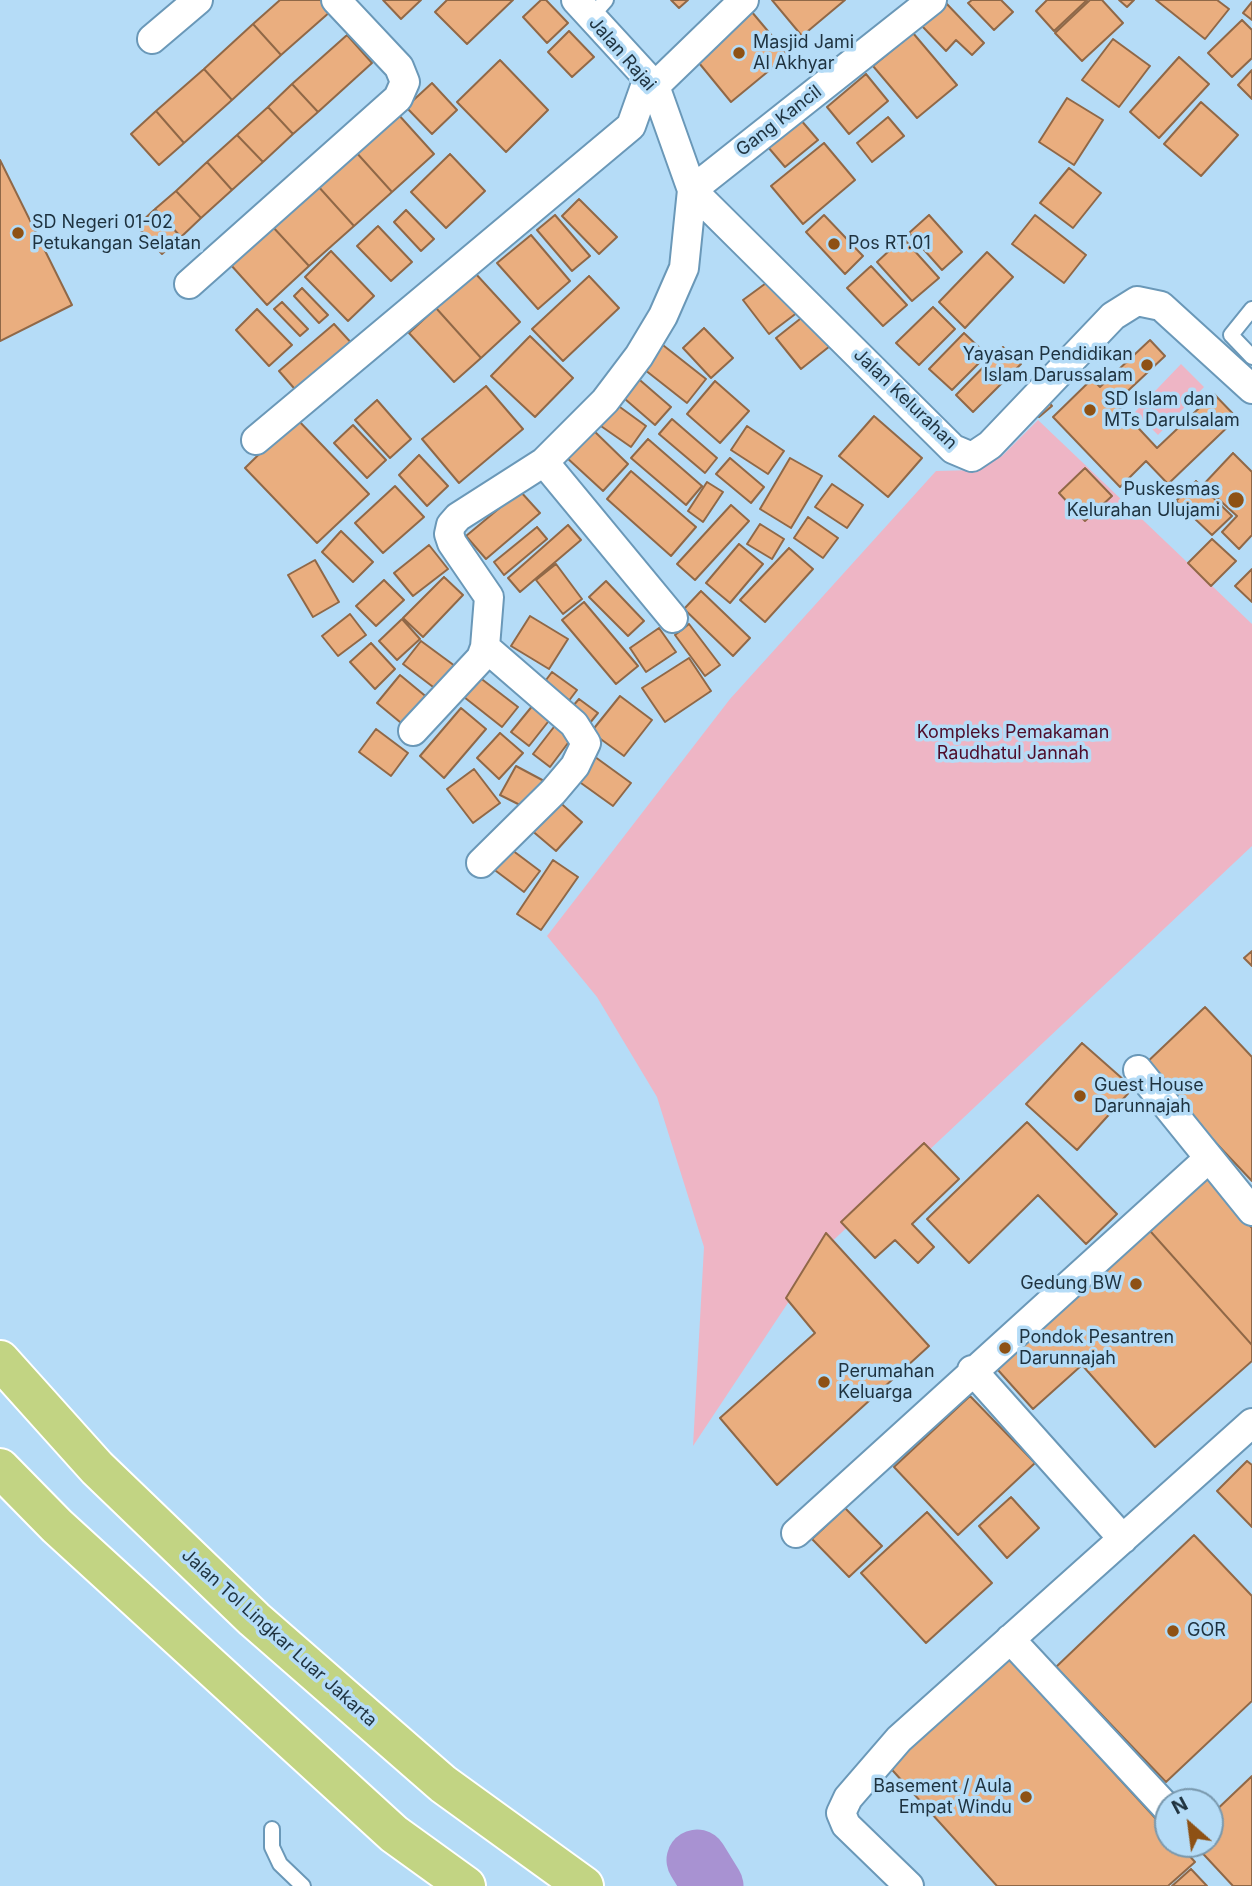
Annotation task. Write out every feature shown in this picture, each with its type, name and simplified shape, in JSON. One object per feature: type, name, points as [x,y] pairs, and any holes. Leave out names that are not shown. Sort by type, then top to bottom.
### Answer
[{"type":"highway","name":"Jalan Tol Lingkar Luar Jakarta","points":[[0,1360],[97,1468],[254,1619],[443,1784],[584,1886]]},
{"type":"highway","points":[[0,1468],[57,1526],[394,1834],[466,1886]]},
{"type":"street","points":[[152,39],[198,0]]},
{"type":"street","points":[[189,284],[398,98],[405,82],[399,67],[336,0]]},
{"type":"street","points":[[256,440],[631,126],[651,84],[744,0]]},
{"type":"street","name":"Gang Kancil","points":[[692,190],[932,0]]},
{"type":"street","name":"Jalan Rajai","points":[[591,6],[651,84],[692,190]]},
{"type":"street","points":[[413,731],[481,658],[485,647],[489,597],[452,543],[450,525],[458,517],[544,462],[605,401],[639,356],[663,316],[684,268],[692,190]]},
{"type":"street","name":"Jalan Kelurahan","points":[[692,190],[953,449],[972,457],[990,445],[1113,316],[1137,300],[1161,306],[1252,389]]},
{"type":"street","points":[[544,462],[673,618]]},
{"type":"street","points":[[481,863],[568,775],[585,750],[586,743],[574,724],[485,647]]},
{"type":"street","points":[[1138,1070],[1252,1211]]},
{"type":"street","points":[[796,1533],[972,1370],[1208,1159]]},
{"type":"street","points":[[972,1370],[1123,1539]]},
{"type":"street","points":[[909,1886],[846,1825],[841,1813],[848,1798],[899,1739],[1252,1423]]},
{"type":"street","points":[[1010,1639],[1154,1794]]},
{"type":"lane","points":[[1252,309],[1231,335],[1252,357]]},
{"type":"lane","points":[[272,1829],[272,1847],[280,1864],[303,1886]]},
{"type":"green space","points":[[1181,364],[1204,387],[1158,435],[1135,412]]},
{"type":"green space","name":"Kompleks Pemakaman Raudhatul Jannah","points":[[1038,420],[1252,624],[1252,846],[823,1250],[693,1446],[704,1247],[657,1097],[597,997],[547,936],[730,699],[936,471],[976,470],[1002,456]]},
{"type":"building","points":[[280,0],[321,0],[331,11],[281,55],[253,24]]},
{"type":"building","points":[[383,0],[421,0],[401,19]]},
{"type":"building","points":[[447,0],[513,0],[467,44],[435,12]]},
{"type":"building","points":[[541,0],[546,0],[568,23],[547,43],[523,17]]},
{"type":"building","points":[[671,0],[688,0],[679,8]]},
{"type":"building","points":[[772,0],[845,0],[802,36]]},
{"type":"building","points":[[972,0],[1001,0],[1013,12],[994,30],[968,3]]},
{"type":"building","points":[[1047,0],[1087,0],[1054,31],[1036,11]]},
{"type":"building","points":[[1090,0],[1102,0],[1123,23],[1082,61],[1055,33]]},
{"type":"building","points":[[1119,0],[1134,0],[1127,7]]},
{"type":"building","points":[[1156,0],[1217,0],[1229,9],[1205,39]]},
{"type":"building","points":[[945,2],[984,43],[972,55],[956,40],[946,51],[922,26]]},
{"type":"building","points":[[1252,2],[1252,20],[1243,13]]},
{"type":"building","name":"Masjid Jami Al Akhyar","points":[[746,5],[788,55],[731,102],[690,52]]},
{"type":"building","points":[[1242,20],[1252,30],[1252,58],[1232,77],[1208,53]]},
{"type":"building","points":[[253,24],[281,55],[232,100],[204,69]]},
{"type":"building","points":[[569,31],[594,57],[572,77],[548,52]]},
{"type":"building","points":[[913,33],[957,85],[917,118],[873,66]]},
{"type":"building","points":[[347,35],[372,63],[318,112],[292,84]]},
{"type":"building","points":[[1113,39],[1150,66],[1119,107],[1082,80]]},
{"type":"building","points":[[1179,57],[1209,84],[1159,138],[1130,112]]},
{"type":"building","points":[[500,60],[548,110],[506,152],[457,102]]},
{"type":"building","points":[[204,69],[232,100],[184,143],[156,111]]},
{"type":"building","points":[[1252,70],[1252,99],[1238,85]]},
{"type":"building","points":[[866,74],[888,101],[849,134],[827,107]]},
{"type":"building","points":[[432,83],[457,110],[432,134],[406,107]]},
{"type":"building","points":[[292,84],[318,112],[293,134],[268,107]]},
{"type":"building","points":[[1067,98],[1103,120],[1074,165],[1039,142]]},
{"type":"building","points":[[1201,102],[1238,135],[1201,176],[1164,144]]},
{"type":"building","points":[[268,107],[293,134],[263,162],[237,135]]},
{"type":"building","points":[[156,111],[184,143],[159,165],[131,134]]},
{"type":"building","points":[[397,113],[434,154],[392,192],[355,151]]},
{"type":"building","points":[[888,117],[904,136],[872,162],[857,143]]},
{"type":"building","points":[[800,119],[818,140],[785,167],[768,147]]},
{"type":"building","points":[[237,135],[263,162],[232,190],[207,162]]},
{"type":"building","points":[[824,143],[855,180],[803,224],[771,186]]},
{"type":"building","points":[[355,151],[392,192],[354,226],[317,185]]},
{"type":"building","points":[[450,154],[485,191],[446,228],[411,192]]},
{"type":"building","name":"SD Negeri 01-02 Petukangan Selatan","points":[[0,160],[72,305],[0,341]]},
{"type":"building","points":[[207,162],[232,190],[201,218],[176,191]]},
{"type":"building","points":[[1069,168],[1101,193],[1073,228],[1040,203]]},
{"type":"building","points":[[317,185],[354,226],[309,266],[272,226]]},
{"type":"building","points":[[176,191],[201,218],[181,237],[155,209]]},
{"type":"building","points":[[579,199],[617,237],[599,254],[562,216]]},
{"type":"building","points":[[155,209],[181,237],[162,254],[137,226]]},
{"type":"building","points":[[406,210],[434,239],[421,251],[394,222]]},
{"type":"building","points":[[555,215],[590,256],[572,271],[537,230]]},
{"type":"building","name":"Pos RT.01","points":[[824,215],[863,256],[845,274],[806,232]]},
{"type":"building","points":[[929,215],[962,252],[942,270],[909,233]]},
{"type":"building","points":[[1035,215],[1086,255],[1064,283],[1012,244]]},
{"type":"building","points":[[272,226],[309,266],[267,305],[230,264]]},
{"type":"building","points":[[378,226],[412,262],[391,281],[357,246]]},
{"type":"building","points":[[531,235],[570,281],[538,309],[497,263]]},
{"type":"building","points":[[903,238],[939,278],[912,301],[877,262]]},
{"type":"building","points":[[331,251],[374,296],[348,321],[305,277]]},
{"type":"building","points":[[987,252],[1013,277],[965,328],[939,302]]},
{"type":"building","points":[[871,266],[907,305],[883,326],[847,288]]},
{"type":"building","points":[[475,273],[520,322],[481,358],[436,308]]},
{"type":"building","points":[[589,276],[619,308],[563,361],[532,329]]},
{"type":"building","points":[[773,278],[798,312],[769,334],[743,300]]},
{"type":"building","points":[[302,288],[328,315],[319,323],[294,296]]},
{"type":"building","points":[[282,302],[308,329],[300,336],[274,309]]},
{"type":"building","points":[[933,307],[955,329],[919,365],[896,343]]},
{"type":"building","points":[[436,308],[481,358],[454,382],[409,333]]},
{"type":"building","points":[[257,309],[292,345],[269,366],[236,330]]},
{"type":"building","points":[[805,315],[830,346],[801,369],[776,338]]},
{"type":"building","points":[[334,324],[355,347],[300,395],[279,371]]},
{"type":"building","points":[[704,328],[733,358],[711,378],[683,348]]},
{"type":"building","points":[[964,333],[987,355],[952,390],[929,369]]},
{"type":"building","points":[[530,336],[573,378],[535,417],[491,376]]},
{"type":"building","name":"SD Islam dan MTs Darulsalam","points":[[1150,340],[1165,356],[1115,403],[1157,448],[1214,394],[1237,418],[1168,484],[1146,461],[1120,487],[1053,417],[1092,379],[1100,387]]},
{"type":"building","points":[[659,342],[706,379],[687,403],[640,366]]},
{"type":"building","points":[[1003,347],[1021,364],[973,412],[956,395]]},
{"type":"building","points":[[634,375],[671,407],[655,425],[618,393]]},
{"type":"building","points":[[715,381],[749,411],[720,443],[687,414]]},
{"type":"building","points":[[486,386],[523,429],[459,483],[422,439]]},
{"type":"building","points":[[1045,398],[1052,406],[1039,417],[1032,409]]},
{"type":"building","points":[[377,400],[411,439],[390,458],[355,420]]},
{"type":"building","points":[[613,402],[646,426],[631,447],[598,424]]},
{"type":"building","points":[[874,416],[922,458],[888,497],[839,456]]},
{"type":"building","points":[[296,418],[369,494],[317,543],[245,468]]},
{"type":"building","points":[[672,419],[717,458],[705,473],[659,434]]},
{"type":"building","points":[[353,425],[386,460],[367,478],[334,443]]},
{"type":"building","points":[[747,426],[784,451],[768,474],[731,450]]},
{"type":"building","points":[[592,429],[628,464],[603,491],[566,457]]},
{"type":"building","points":[[648,439],[702,486],[686,505],[631,458]]},
{"type":"building","name":"Puskesmas Kelurahan Ulujami","points":[[1233,453],[1252,472],[1252,535],[1239,549],[1222,532],[1237,516],[1203,485]]},
{"type":"building","points":[[419,455],[448,486],[427,506],[399,475]]},
{"type":"building","points":[[730,458],[764,487],[751,503],[716,474]]},
{"type":"building","points":[[790,458],[822,476],[791,528],[760,509]]},
{"type":"building","points":[[1085,468],[1112,496],[1085,521],[1059,493]]},
{"type":"building","points":[[631,471],[696,527],[671,556],[607,499]]},
{"type":"building","points":[[1196,481],[1232,516],[1212,535],[1176,501]]},
{"type":"building","points":[[707,482],[723,492],[703,522],[688,511]]},
{"type":"building","points":[[832,484],[863,505],[847,528],[815,507]]},
{"type":"building","points":[[395,486],[424,517],[383,553],[355,523]]},
{"type":"building","points":[[520,491],[540,513],[486,559],[466,536]]},
{"type":"building","points":[[731,505],[749,521],[695,580],[677,564]]},
{"type":"building","points":[[808,517],[838,538],[823,558],[794,538]]},
{"type":"building","points":[[760,524],[784,539],[772,559],[747,544]]},
{"type":"building","points":[[568,525],[581,540],[520,592],[508,578]]},
{"type":"building","points":[[537,527],[547,539],[504,575],[494,562]]},
{"type":"building","points":[[341,531],[373,562],[353,582],[322,552]]},
{"type":"building","points":[[1212,539],[1236,561],[1211,586],[1188,563]]},
{"type":"building","points":[[739,544],[763,564],[730,603],[706,583]]},
{"type":"building","points":[[429,545],[448,569],[413,596],[394,573]]},
{"type":"building","points":[[789,548],[813,569],[765,622],[740,600]]},
{"type":"building","points":[[315,560],[339,602],[313,617],[288,575]]},
{"type":"building","points":[[556,564],[582,599],[563,614],[536,580]]},
{"type":"building","points":[[1252,569],[1252,602],[1235,586]]},
{"type":"building","points":[[444,577],[463,595],[423,637],[403,618]]},
{"type":"building","points":[[384,580],[404,600],[376,626],[356,606]]},
{"type":"building","points":[[606,581],[644,621],[628,636],[589,597]]},
{"type":"building","points":[[701,591],[750,638],[733,656],[684,609]]},
{"type":"building","points":[[584,602],[638,666],[616,684],[562,620]]},
{"type":"building","points":[[350,614],[366,635],[338,656],[322,636]]},
{"type":"building","points":[[530,616],[568,639],[549,669],[511,646]]},
{"type":"building","points":[[402,619],[420,639],[397,660],[379,641]]},
{"type":"building","points":[[689,624],[720,665],[705,676],[675,635]]},
{"type":"building","points":[[659,628],[676,652],[646,672],[630,648]]},
{"type":"building","points":[[421,641],[459,669],[441,693],[403,664]]},
{"type":"building","points":[[371,643],[395,669],[375,689],[350,662]]},
{"type":"building","points":[[689,658],[711,691],[665,722],[642,688]]},
{"type":"building","points":[[552,672],[577,690],[565,706],[540,688]]},
{"type":"building","points":[[400,675],[429,699],[406,727],[377,703]]},
{"type":"building","points":[[479,677],[518,707],[502,727],[464,697]]},
{"type":"building","points":[[620,696],[652,720],[624,756],[591,732]]},
{"type":"building","points":[[538,699],[555,713],[529,746],[511,732]]},
{"type":"building","points":[[579,699],[598,713],[585,729],[566,714]]},
{"type":"building","points":[[461,708],[486,729],[444,778],[420,756]]},
{"type":"building","points":[[557,723],[574,735],[550,767],[533,754]]},
{"type":"building","points":[[376,729],[408,753],[391,776],[359,752]]},
{"type":"building","points":[[500,733],[523,753],[499,779],[477,758]]},
{"type":"building","points":[[591,754],[631,783],[613,806],[574,778]]},
{"type":"building","points":[[516,766],[546,782],[530,810],[500,795]]},
{"type":"building","points":[[474,769],[500,803],[473,823],[447,789]]},
{"type":"building","points":[[556,799],[582,822],[556,851],[530,829]]},
{"type":"building","points":[[504,844],[540,871],[524,892],[488,865]]},
{"type":"building","points":[[553,860],[578,877],[541,930],[517,914]]},
{"type":"building","points":[[1252,951],[1252,966],[1244,958]]},
{"type":"building","points":[[1205,1007],[1252,1057],[1252,1181],[1143,1066]]},
{"type":"building","name":"Guest House Darunnajah","points":[[1082,1043],[1133,1088],[1077,1150],[1026,1104]]},
{"type":"building","points":[[1027,1122],[1117,1214],[1086,1244],[1038,1195],[969,1263],[927,1219]]},
{"type":"building","points":[[924,1143],[959,1179],[912,1224],[934,1247],[918,1263],[895,1240],[875,1258],[841,1222]]},
{"type":"building","points":[[1202,1171],[1252,1228],[1252,1345],[1143,1223]]},
{"type":"building","name":"Gedung BW","points":[[1143,1223],[1252,1345],[1252,1361],[1155,1447],[1082,1365],[1033,1409],[989,1360]]},
{"type":"building","name":"Perumahan Keluarga","points":[[826,1233],[929,1346],[777,1485],[720,1418],[815,1333],[786,1298]]},
{"type":"building","points":[[970,1396],[1035,1463],[958,1535],[894,1467]]},
{"type":"building","points":[[1247,1461],[1252,1465],[1252,1527],[1217,1491]]},
{"type":"building","points":[[1011,1497],[1039,1528],[1007,1558],[979,1526]]},
{"type":"building","points":[[845,1508],[882,1546],[849,1577],[812,1539]]},
{"type":"building","points":[[927,1512],[992,1583],[926,1643],[861,1573]]},
{"type":"building","name":"GOR","points":[[1194,1535],[1252,1596],[1252,1701],[1166,1782],[1056,1667]]},
{"type":"building","name":"Basement / Aula Empat Windu","points":[[1005,1654],[1154,1817],[1154,1858],[1191,1858],[1195,1862],[1168,1886],[997,1886],[885,1762]]},
{"type":"building","points":[[1252,1776],[1252,1886],[1233,1886],[1207,1858],[1224,1858],[1224,1803]]},
{"type":"building","points":[[1191,1869],[1207,1886],[1172,1886]]},
{"type":"waterway","points":[[697,1860],[713,1886]]},
{"type":"place","name":"Masjid Jami Al Akhyar","points":[[739,53]]},
{"type":"place","name":"SD Negeri 01-02 Petukangan Selatan","points":[[18,233]]},
{"type":"place","name":"Pos RT.01","points":[[834,244]]},
{"type":"place","name":"Yayasan Pendidikan Islam Darussalam","points":[[1147,365]]},
{"type":"place","name":"SD Islam dan MTs Darulsalam","points":[[1090,410]]},
{"type":"place","name":"Puskesmas Kelurahan Ulujami","points":[[1236,500]]},
{"type":"place","name":"Guest House Darunnajah","points":[[1080,1096]]},
{"type":"place","name":"Gedung BW","points":[[1136,1284]]},
{"type":"place","name":"Pondok Pesantren Darunnajah","points":[[1005,1348]]},
{"type":"place","name":"Perumahan Keluarga","points":[[824,1382]]},
{"type":"place","name":"GOR","points":[[1173,1631]]},
{"type":"place","name":"Basement / Aula Empat Windu","points":[[1026,1797]]}]
